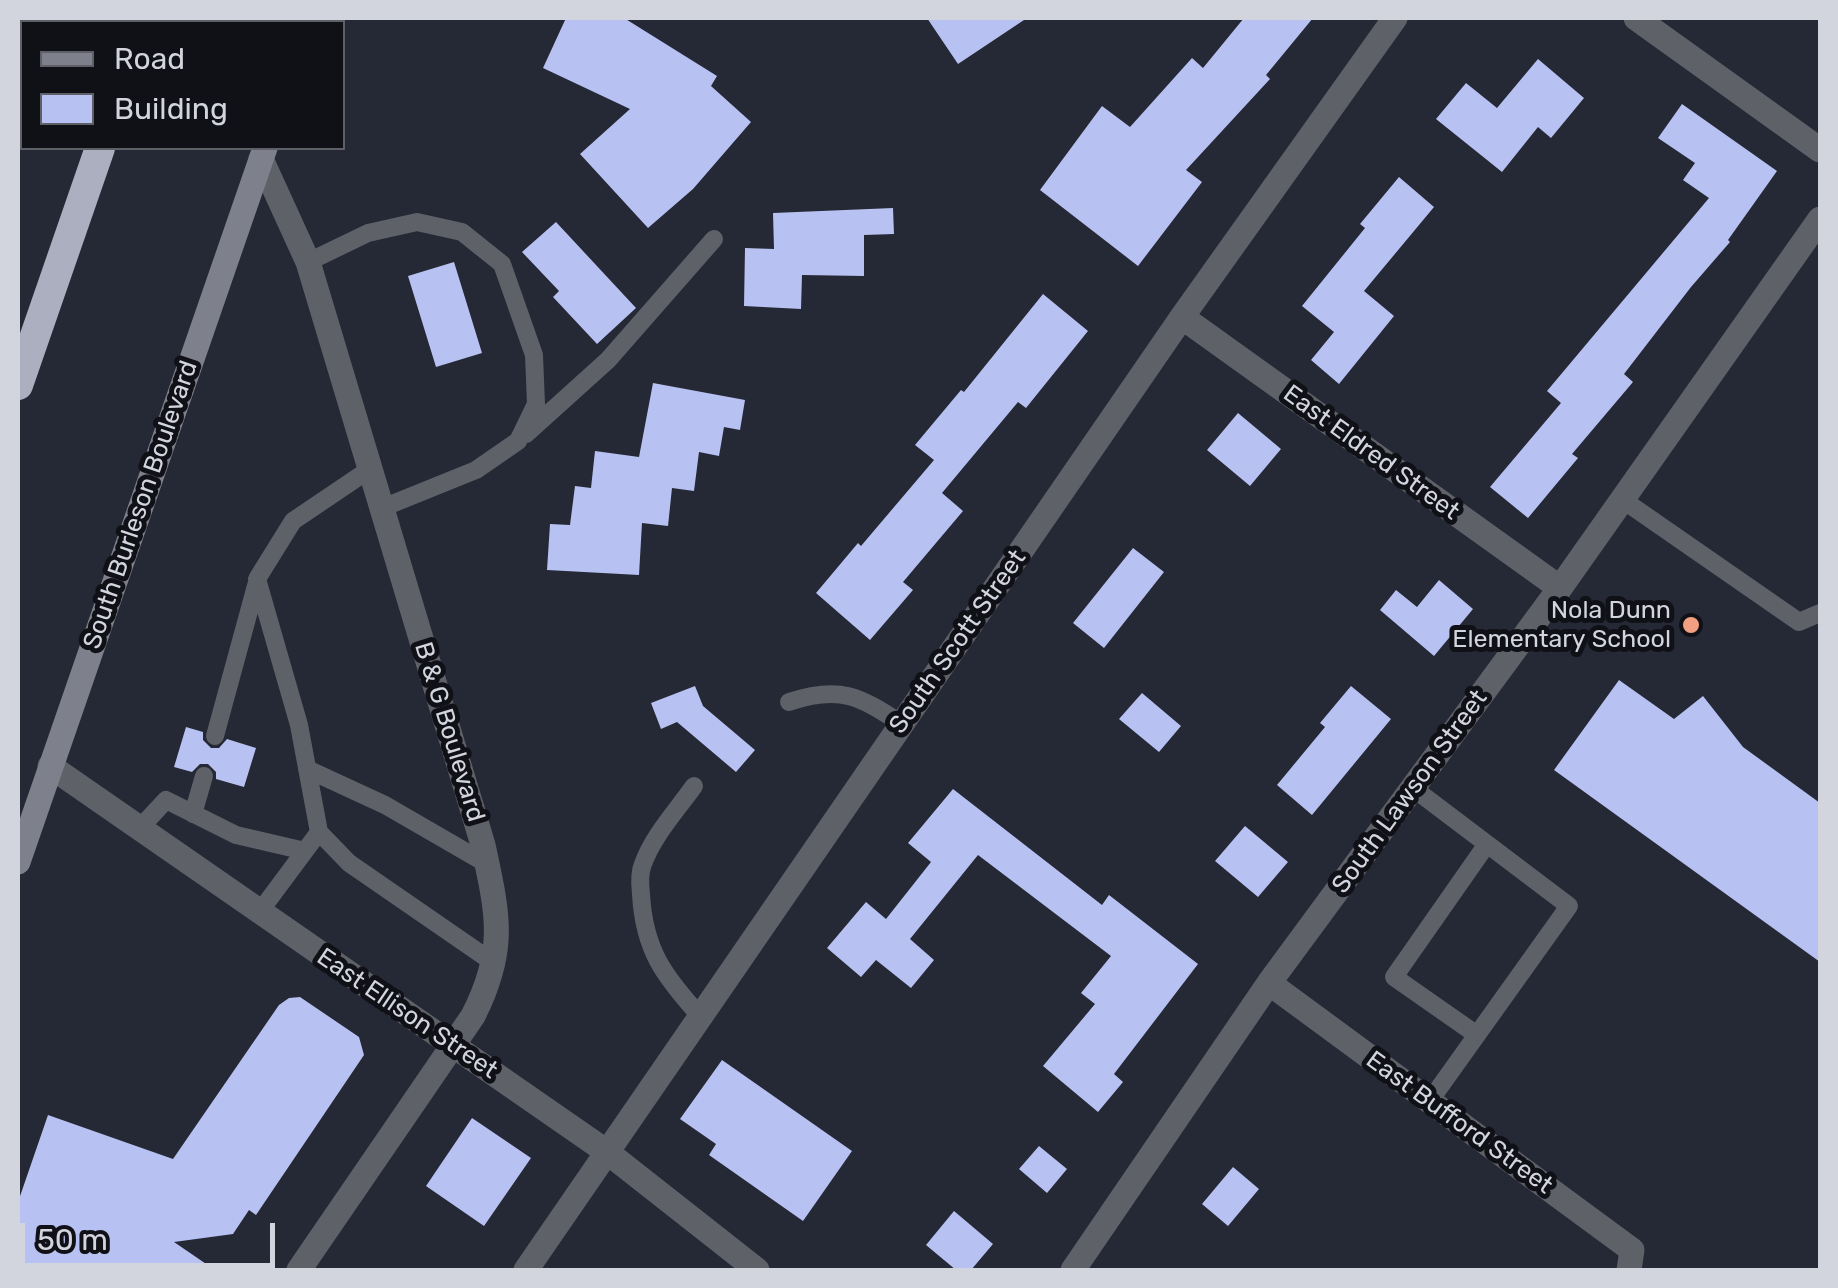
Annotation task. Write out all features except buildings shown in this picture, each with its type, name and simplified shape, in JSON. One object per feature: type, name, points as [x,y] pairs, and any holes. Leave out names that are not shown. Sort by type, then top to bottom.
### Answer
[{"type":"highway","points":[[18,386],[99,150]]},
{"type":"main road","name":"South Burleson Boulevard","points":[[18,862],[263,153]]},
{"type":"street","name":"South Scott Street","points":[[526,1270],[1182,317],[1395,18]]},
{"type":"street","points":[[1636,18],[1820,150]]},
{"type":"street","name":"B & G Boulevard","points":[[263,153],[308,262],[488,864],[498,920],[494,963],[479,1004],[299,1270]]},
{"type":"street","name":"South Lawson Street","points":[[1073,1270],[1269,983],[1560,588],[1820,220]]},
{"type":"street","name":"East Eldred Street","points":[[1182,317],[1560,588]]},
{"type":"street","name":"East Ellison Street","points":[[50,766],[258,914],[607,1152],[757,1270]]},
{"type":"street","name":"East Bufford Street","points":[[1269,983],[1632,1250],[1630,1270]]},
{"type":"lane","points":[[308,262],[368,233],[418,222],[462,232],[502,264],[534,356],[536,404],[518,441]]},
{"type":"lane","points":[[382,508],[476,470],[518,441],[608,360],[714,239]]},
{"type":"lane","points":[[215,736],[257,579],[294,520],[370,469]]},
{"type":"lane","points":[[1623,500],[1800,622],[1820,613]]},
{"type":"lane","points":[[257,579],[299,725],[319,832],[348,863],[494,963]]},
{"type":"lane","points":[[788,702],[822,692],[846,693],[864,699],[902,724]]},
{"type":"lane","points":[[307,769],[385,805],[488,864]]},
{"type":"lane","points":[[193,814],[204,776]]},
{"type":"lane","points":[[694,786],[642,866],[640,887],[642,917],[652,954],[700,1016]]},
{"type":"lane","points":[[1413,788],[1569,906],[1430,1102]]},
{"type":"lane","points":[[138,829],[166,800],[236,836],[305,851]]},
{"type":"lane","points":[[258,914],[319,832]]},
{"type":"lane","points":[[1477,1035],[1394,977],[1487,844]]},
{"type":"place","name":"Nola Dunn Elementary School","points":[[1691,625]]}]
